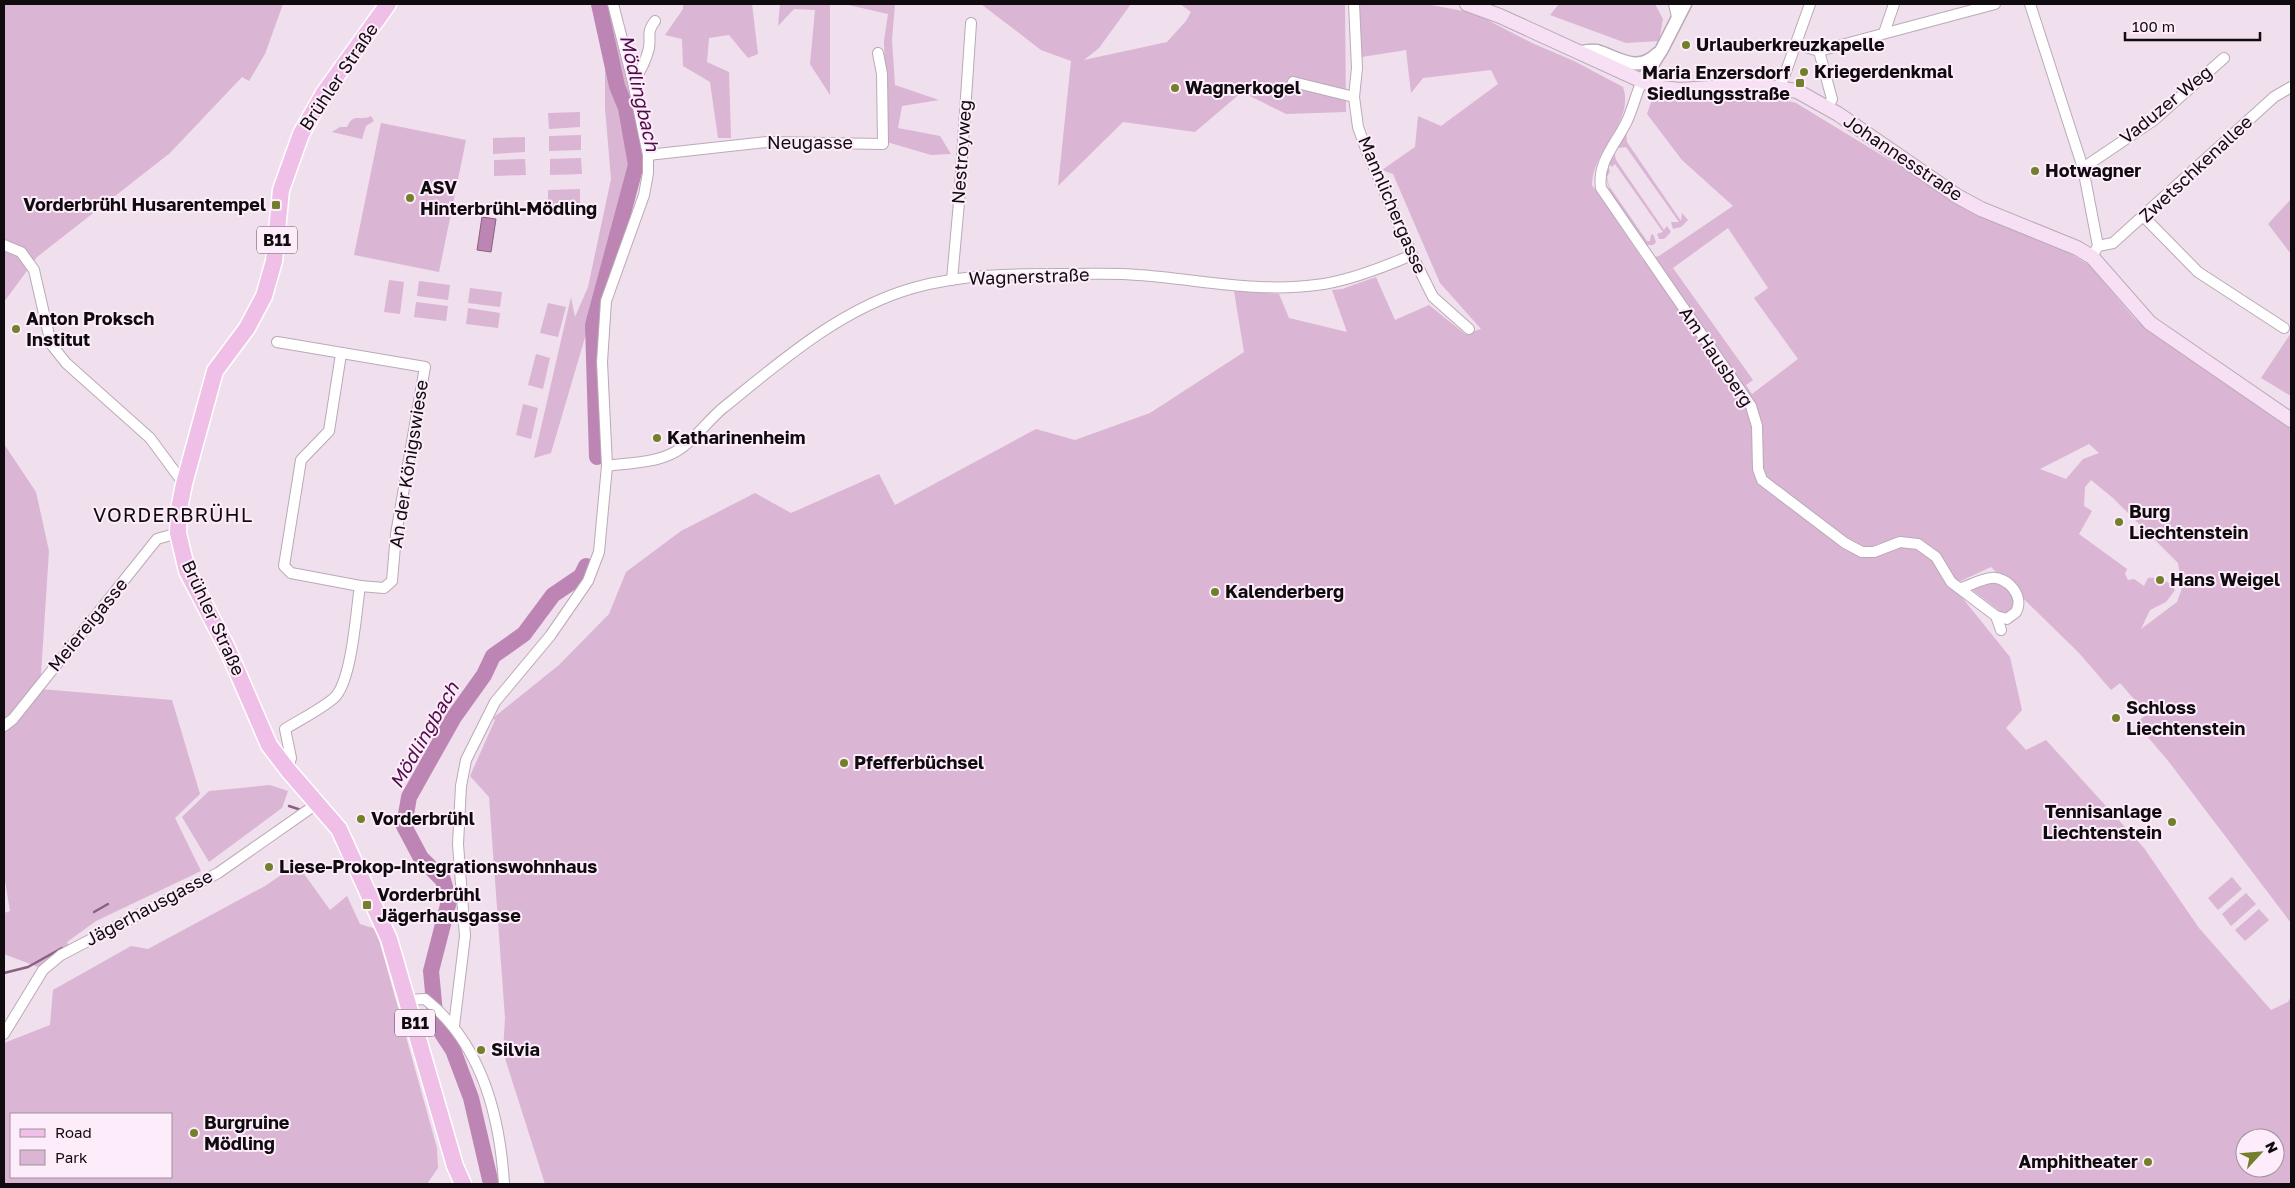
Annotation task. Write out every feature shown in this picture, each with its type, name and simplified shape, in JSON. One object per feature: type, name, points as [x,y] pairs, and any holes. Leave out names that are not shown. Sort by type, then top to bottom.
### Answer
[{"type":"main road","name":"Brühler Straße","points":[[388,4],[324,94],[301,134],[281,190],[274,261],[264,296],[247,328],[215,371],[184,484],[178,534],[187,571],[227,648],[269,745],[339,829],[389,939],[455,1166],[463,1184]]},
{"type":"main road","name":"Johannesstraße","points":[[1467,4],[1500,16],[1642,81],[1662,88],[1680,90],[1756,86],[1797,92],[1826,108],[1957,196],[1981,209],[2076,248],[2095,252],[2150,323],[2291,420]]},
{"type":"street","points":[[454,1026],[465,936],[458,844],[460,786],[466,760],[495,702],[550,636],[588,581],[598,552],[607,466],[602,362],[606,301],[644,195],[648,155],[633,82],[613,4]]},
{"type":"street","name":"Mannlichergasse","points":[[1354,4],[1357,68],[1354,96],[1358,127],[1412,255],[1433,297],[1469,329]]},
{"type":"street","points":[[1674,4],[1677,17]]},
{"type":"street","points":[[1642,81],[1662,49],[1685,4]]},
{"type":"street","points":[[1780,88],[1810,4]]},
{"type":"street","points":[[1884,33],[1894,4]]},
{"type":"street","points":[[1796,44],[1818,51],[1995,4]]},
{"type":"street","points":[[2030,4],[2082,168],[2095,252]]},
{"type":"street","points":[[633,82],[641,70],[649,47],[648,30],[655,21]]},
{"type":"street","name":"Nestroyweg","points":[[952,280],[971,23]]},
{"type":"street","points":[[1581,52],[1595,50],[1623,62],[1634,64],[1654,57],[1662,49]]},
{"type":"street","points":[[1818,51],[1832,99],[1826,108]]},
{"type":"street","name":"Neugasse","points":[[648,155],[767,142],[883,144],[882,74],[878,53]]},
{"type":"street","name":"Vaduzer Weg","points":[[2082,168],[2154,120],[2224,58]]},
{"type":"street","name":"Am Hausberg","points":[[1642,81],[1627,121],[1604,160],[1599,176],[1601,188],[1751,406],[1757,426],[1758,469],[1762,480],[1845,543],[1862,552],[1874,552],[1900,542],[1918,544],[1936,557],[1952,582],[1996,616]]},
{"type":"street","points":[[1293,82],[1354,96]]},
{"type":"street","name":"Zwetschkenallee","points":[[2095,252],[2113,243],[2144,218],[2274,97],[2291,87]]},
{"type":"street","points":[[2144,218],[2198,272],[2284,328]]},
{"type":"street","points":[[4,245],[21,252],[34,270],[51,344],[66,362],[150,438],[184,484]]},
{"type":"street","name":"Wagnerstraße","points":[[607,466],[657,460],[674,453],[720,411],[774,367],[832,325],[883,298],[914,288],[952,280],[1001,274],[1138,275],[1217,284],[1316,285],[1344,279],[1412,255]]},
{"type":"street","name":"An der Königswiese","points":[[277,342],[341,354],[426,366],[396,534],[392,581],[384,588],[360,586],[292,573],[284,566],[301,460],[329,431],[341,354]]},
{"type":"street","name":"Meiereigasse","points":[[4,726],[13,719],[157,539],[178,534]]},
{"type":"street","points":[[1962,588],[1991,578],[2000,579],[2016,590],[2019,598],[2016,612],[2007,619],[1996,616]]},
{"type":"street","points":[[288,770],[291,758],[285,729],[328,703],[340,691],[349,664],[360,586]]},
{"type":"street","points":[[1996,616],[2001,630]]},
{"type":"street","name":"Jägerhausgasse","points":[[4,1034],[43,970],[61,955],[218,873],[318,803]]},
{"type":"street","points":[[408,1000],[425,999],[454,1026],[479,1070],[493,1106],[502,1157],[504,1184]]},
{"type":"green space","points":[[4,4],[283,4],[265,54],[249,81],[242,77],[170,153],[37,257],[4,302]]},
{"type":"green space","points":[[591,4],[607,4],[634,110],[641,175],[591,317],[551,453],[534,458],[571,297],[575,317],[588,287],[611,179],[605,108],[605,58]]},
{"type":"green space","points":[[683,4],[752,4],[758,54],[748,58],[729,35],[709,38],[707,62],[729,72],[731,138],[718,138],[710,82],[683,66],[682,39],[665,35],[683,9]]},
{"type":"green space","points":[[780,4],[830,4],[830,95],[810,64],[815,10],[794,9],[778,26]]},
{"type":"green space","points":[[844,4],[895,4],[892,40],[895,85],[939,100],[902,106],[898,128],[940,136],[951,154],[931,155],[887,142],[884,41],[888,14]]},
{"type":"green space","points":[[981,4],[1131,4],[1099,48],[1084,60],[1167,42],[1186,21],[1191,12],[1180,4],[1345,4],[1346,112],[1286,114],[1242,92],[1195,132],[1123,122],[1058,186],[1071,61],[1041,50]]},
{"type":"green space","points":[[1358,4],[1426,4],[1474,13],[1623,87],[1625,100],[1623,112],[1619,124],[1599,159],[1592,185],[1643,260],[1659,256],[1733,206],[1682,160],[1647,114],[1652,99],[1757,94],[1796,103],[1970,209],[2068,252],[2089,265],[2135,319],[2159,338],[2291,426],[2291,923],[2169,762],[2136,723],[2147,714],[2120,683],[2111,690],[2079,653],[1991,567],[1952,585],[2010,657],[2022,710],[2006,728],[2026,750],[2046,740],[2144,848],[2199,928],[2271,1010],[2288,1002],[2291,996],[2291,1184],[545,1184],[503,1052],[505,1018],[489,797],[470,776],[495,720],[493,718],[559,665],[609,614],[626,572],[681,531],[755,493],[791,513],[879,474],[895,505],[1036,429],[1075,440],[1150,413],[1244,352],[1234,291],[1279,294],[1289,318],[1347,332],[1332,290],[1342,289],[1376,277],[1395,320],[1429,305],[1465,334],[1481,329],[1440,283],[1393,174],[1382,170],[1415,147],[1418,116],[1441,126],[1498,84],[1491,70],[1423,78],[1411,93],[1406,50],[1362,57]],"holes":[[[1728,228],[1768,288],[1754,298],[1798,359],[1752,394],[1746,385],[1753,380],[1673,268]],[[2089,444],[2099,453],[2083,459],[2066,479],[2040,469]],[[2091,480],[2113,498],[2178,563],[2182,588],[2177,602],[2141,629],[2150,610],[2166,602],[2175,590],[2167,582],[2156,578],[2148,578],[2144,586],[2134,579],[2128,580],[2125,574],[2127,569],[2079,534],[2092,511],[2084,506],[2085,487]]]},
{"type":"green space","points":[[1559,4],[1655,4],[1663,19],[1659,41],[1626,43],[1550,15]]},
{"type":"green space","points":[[580,112],[580,127],[549,129],[548,113]]},
{"type":"green space","points":[[371,116],[374,121],[366,126],[362,139],[332,132],[340,127],[347,127],[352,120]]},
{"type":"green space","name":"ASV Hinterbrühl-Mödling","points":[[381,123],[466,140],[439,272],[354,255]]},
{"type":"green space","points":[[1626,131],[1627,142],[1681,221],[1682,213],[1688,220],[1681,227],[1673,229],[1671,222],[1679,222],[1626,147],[1619,148],[1617,145]]},
{"type":"green space","points":[[581,135],[581,150],[549,151],[549,136]]},
{"type":"green space","points":[[525,137],[525,152],[493,154],[493,138]]},
{"type":"green space","points":[[1614,151],[1616,160],[1664,230],[1667,226],[1671,232],[1664,239],[1659,239],[1657,234],[1663,232],[1615,164],[1612,167],[1608,163]]},
{"type":"green space","points":[[581,158],[582,174],[550,175],[550,159]]},
{"type":"green space","points":[[525,159],[526,175],[494,176],[494,160]]},
{"type":"green space","points":[[1607,178],[1609,186],[1647,241],[1650,241],[1653,234],[1656,242],[1653,245],[1646,245],[1619,207],[1608,186]]},
{"type":"green space","points":[[580,189],[580,204],[548,206],[548,190]]},
{"type":"green space","points":[[2291,199],[2291,254],[2268,224]]},
{"type":"green space","points":[[389,280],[404,282],[400,314],[384,312]]},
{"type":"green space","points":[[419,281],[450,285],[448,300],[417,296]]},
{"type":"green space","points":[[470,288],[502,292],[500,307],[468,303]]},
{"type":"green space","points":[[416,302],[448,306],[446,321],[414,317]]},
{"type":"green space","points":[[548,303],[566,307],[558,337],[540,333]]},
{"type":"green space","points":[[468,308],[500,313],[498,328],[466,324]]},
{"type":"green space","points":[[2291,333],[2291,396],[2261,378]]},
{"type":"green space","points":[[536,354],[550,358],[543,389],[528,385]]},
{"type":"green space","points":[[523,404],[538,408],[531,439],[516,435]]},
{"type":"green space","points":[[4,444],[36,492],[49,551],[40,689],[172,700],[200,794],[175,818],[201,871],[96,921],[67,942],[69,947],[38,967],[4,954],[4,913],[10,911],[4,875]]},
{"type":"green space","points":[[1989,582],[1998,583],[2011,589],[2016,605],[2008,612],[2001,612],[1971,589]]},
{"type":"green space","points":[[270,785],[288,791],[282,808],[209,862],[182,817],[209,791]]},
{"type":"green space","points":[[297,864],[330,910],[347,896],[360,924],[376,929],[437,1148],[438,1168],[427,1184],[4,1184],[4,1043],[50,1025],[53,990],[131,946],[148,949],[265,886]]},
{"type":"green space","points":[[2232,877],[2242,889],[2218,910],[2208,898]]},
{"type":"green space","points":[[2246,893],[2256,904],[2231,926],[2222,914]]},
{"type":"green space","points":[[2259,909],[2269,920],[2245,941],[2235,930]]},
{"type":"shaded area","points":[[482,217],[496,219],[491,252],[477,250]]},
{"type":"waterway","name":"Mödlingbach","points":[[597,457],[593,325],[636,165],[626,108],[617,86],[599,4]]},
{"type":"waterway","name":"Mödlingbach","points":[[491,1184],[471,1098],[453,1050],[436,1024],[431,971],[449,901],[443,880],[421,858],[404,826],[409,797],[454,717],[484,675],[493,656],[524,634],[553,595],[581,576],[586,566]]},
{"type":"waterway","points":[[289,806],[301,810]]},
{"type":"waterway","points":[[94,912],[108,904]]},
{"type":"waterway","points":[[4,973],[28,967],[62,948]]},
{"type":"place","name":"Urlauberkreuzkapelle","points":[[1686,45]]},
{"type":"place","name":"Kriegerdenkmal","points":[[1804,72]]},
{"type":"place","name":"Maria Enzersdorf Siedlungsstraße","points":[[1800,83]]},
{"type":"place","name":"Wagnerkogel","points":[[1175,88]]},
{"type":"place","name":"Hotwagner","points":[[2035,171]]},
{"type":"place","name":"ASV Hinterbrühl-Mödling","points":[[410,198]]},
{"type":"place","name":"Vorderbrühl Husarentempel","points":[[276,205]]},
{"type":"place","name":"Anton Proksch Institut","points":[[16,329]]},
{"type":"place","name":"Katharinenheim","points":[[657,438]]},
{"type":"place","name":"Burg Liechtenstein","points":[[2119,522]]},
{"type":"place","name":"Hans Weigel","points":[[2160,580]]},
{"type":"place","name":"Kalenderberg","points":[[1215,592]]},
{"type":"place","name":"Schloss Liechtenstein","points":[[2116,718]]},
{"type":"place","name":"Pfefferbüchsel","points":[[844,763]]},
{"type":"place","name":"Vorderbrühl","points":[[361,819]]},
{"type":"place","name":"Tennisanlage Liechtenstein","points":[[2172,822]]},
{"type":"place","name":"Liese-Prokop-Integrationswohnhaus","points":[[269,867]]},
{"type":"place","name":"Vorderbrühl Jägerhausgasse","points":[[367,905]]},
{"type":"place","name":"Silvia","points":[[481,1050]]},
{"type":"place","name":"Burgruine Mödling","points":[[194,1133]]},
{"type":"place","name":"Amphitheater","points":[[2148,1162]]},
{"type":"district","name":"VORDERBRÜHL","points":[[173,515]]}]
